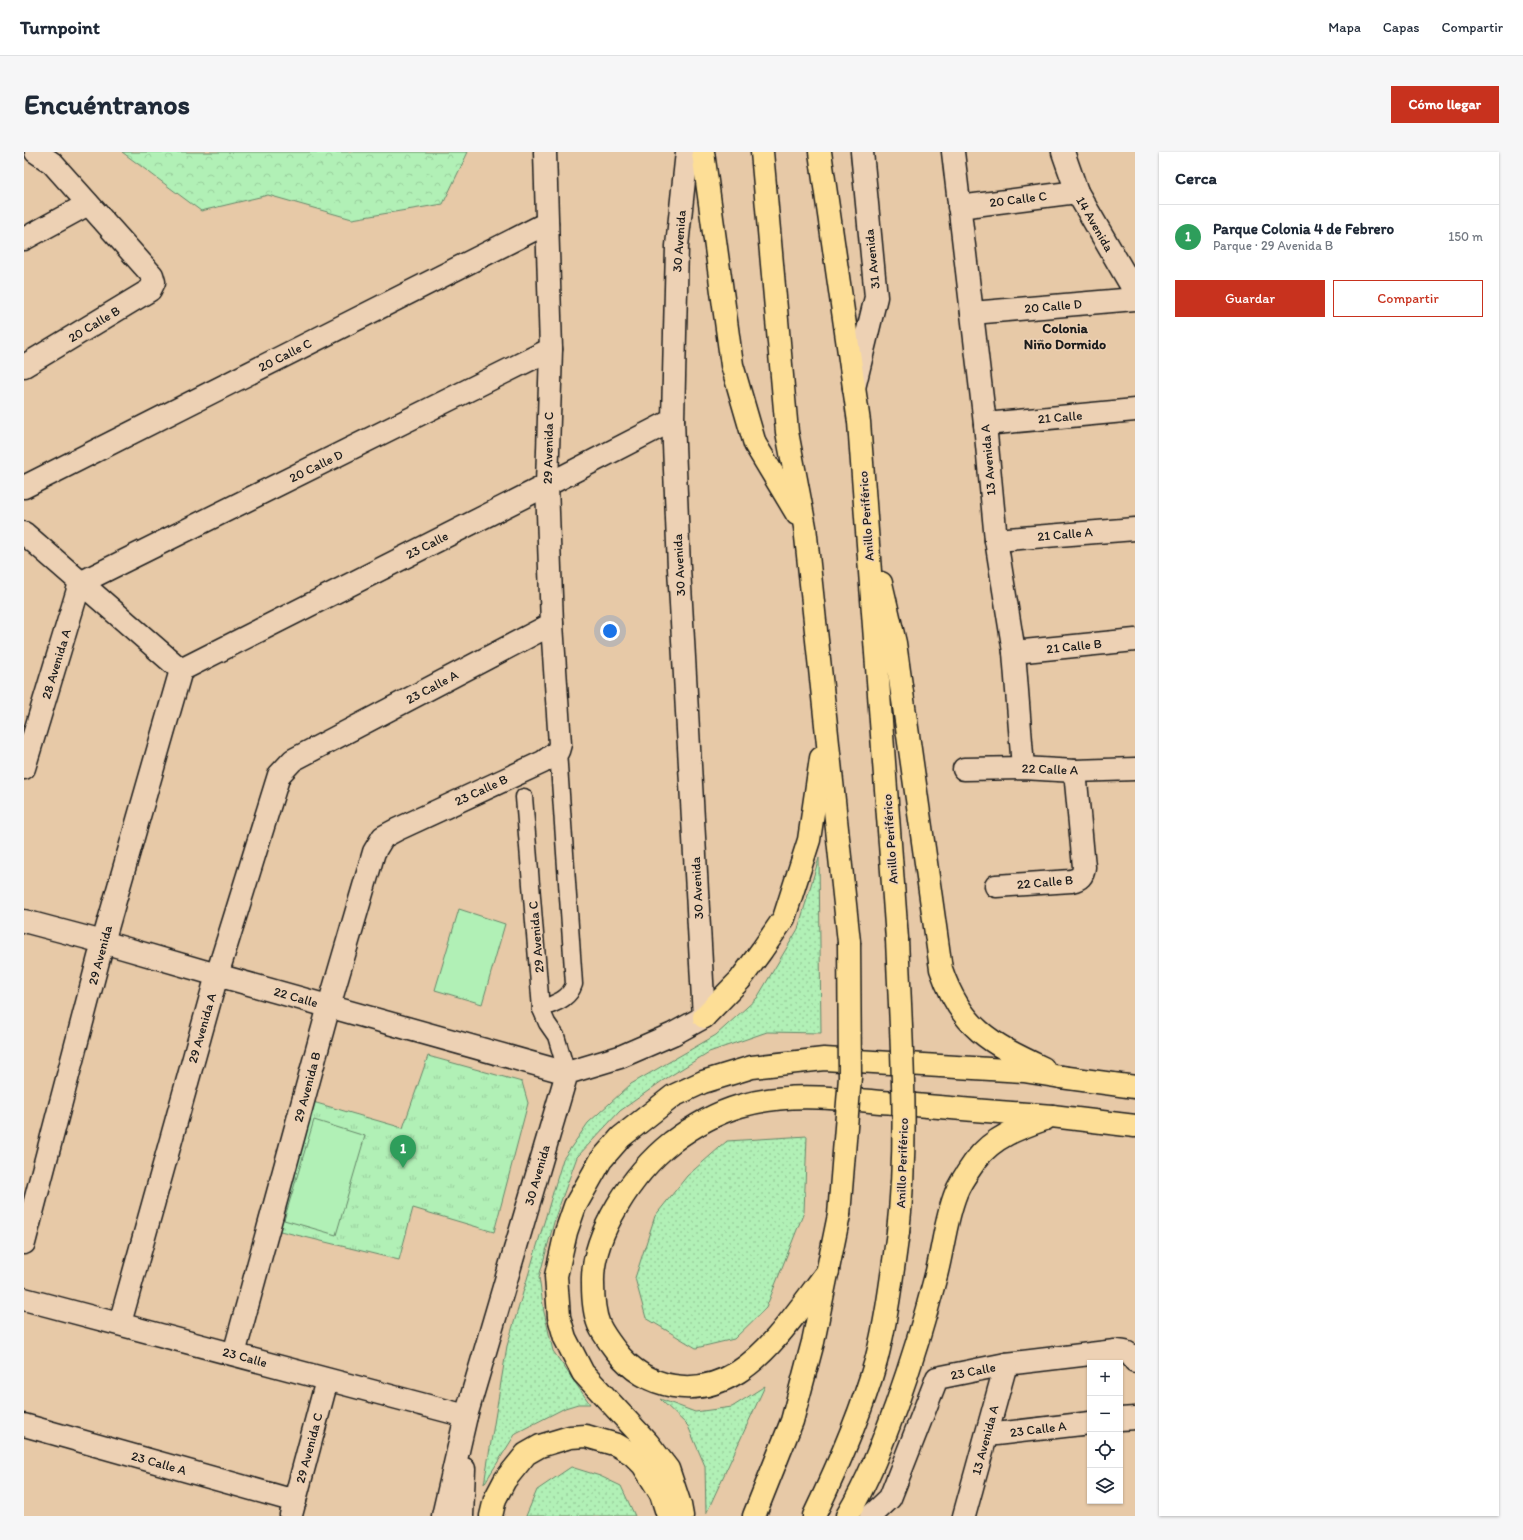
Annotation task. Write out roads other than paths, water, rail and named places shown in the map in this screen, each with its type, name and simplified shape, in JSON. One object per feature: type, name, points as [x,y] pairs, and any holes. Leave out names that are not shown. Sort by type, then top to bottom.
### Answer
[{"type":"main road","points":[[703,152],[732,365],[755,444],[805,527]]},
{"type":"main road","points":[[754,1516],[792,1421],[813,1342],[839,1214],[850,1077],[849,942],[805,527],[787,432],[762,152]]},
{"type":"main road","name":"Anillo Periférico","points":[[814,1516],[833,1475],[865,1397],[885,1323],[902,1197],[903,1082],[898,939],[859,422],[820,152]]},
{"type":"main road","points":[[867,532],[896,643],[941,969],[947,987],[966,1017],[979,1031],[993,1042],[1012,1054],[1061,1076]]},
{"type":"main road","points":[[704,1017],[740,980],[784,918],[809,840],[826,729]]},
{"type":"main road","points":[[682,1516],[680,1505],[668,1470],[648,1443],[583,1373],[565,1338],[559,1317],[556,1276],[566,1232],[575,1206],[601,1160],[621,1137],[673,1096],[703,1082],[752,1067],[824,1059],[1024,1071],[1135,1087]]},
{"type":"main road","points":[[828,1271],[780,1333],[749,1364],[725,1379],[711,1384],[694,1387],[675,1387],[658,1383],[644,1376],[631,1366],[608,1340],[598,1323],[593,1282],[595,1259],[603,1235],[630,1188],[648,1166],[671,1143],[691,1129],[717,1115],[740,1106],[763,1100],[807,1096],[1052,1116],[1135,1126]]},
{"type":"main road","points":[[847,1516],[864,1485],[880,1449],[913,1358],[936,1278],[951,1208],[956,1192],[977,1159],[988,1147],[1014,1130],[1052,1116]]},
{"type":"main road","points":[[491,1516],[495,1499],[505,1480],[526,1454],[540,1446],[570,1437],[586,1436],[617,1445],[632,1454],[643,1465],[661,1494],[668,1516]]},
{"type":"street","points":[[24,238],[88,204],[52,163],[36,152]]},
{"type":"street","name":"29 Avenida C","points":[[545,152],[551,349],[547,485],[552,624],[559,748]]},
{"type":"street","name":"30 Avenida","points":[[687,152],[677,246],[673,420],[679,576],[704,1017]]},
{"type":"street","name":"31 Avenida","points":[[854,388],[876,297],[862,152]]},
{"type":"street","name":"13 Avenida A","points":[[953,152],[985,424],[996,540],[1014,652],[1023,768]]},
{"type":"street","name":"14 Avenida","points":[[1063,152],[1077,192],[1135,292]]},
{"type":"street","name":"20 Calle C","points":[[959,207],[1077,192]]},
{"type":"street","name":"20 Calle B","points":[[24,366],[150,290],[154,282],[152,275],[88,204]]},
{"type":"street","name":"20 Calle C","points":[[24,487],[547,223]]},
{"type":"street","name":"20 Calle D","points":[[972,313],[1135,299]]},
{"type":"street","name":"20 Calle D","points":[[80,583],[551,349]]},
{"type":"street","name":"21 Calle","points":[[985,424],[1135,410]]},
{"type":"street","name":"23 Calle","points":[[181,670],[673,420]]},
{"type":"street","name":"21 Calle A","points":[[996,540],[1135,529]]},
{"type":"street","points":[[24,534],[181,670]]},
{"type":"street","name":"28 Avenida A","points":[[24,768],[80,583]]},
{"type":"street","name":"23 Calle A","points":[[311,751],[552,624]]},
{"type":"street","name":"21 Calle B","points":[[1014,652],[1135,640]]},
{"type":"street","name":"29 Avenida","points":[[24,1243],[103,942],[181,670]]},
{"type":"street","name":"23 Calle B","points":[[396,830],[543,762],[559,748]]},
{"type":"street","name":"29 Avenida A","points":[[120,1323],[217,975],[279,775],[293,760],[311,751]]},
{"type":"street","name":"22 Calle A","points":[[964,769],[1023,768],[1075,771],[1135,769]]},
{"type":"street","name":"22 Calle B","points":[[996,886],[1071,881],[1080,879],[1083,874],[1084,867],[1075,771]]},
{"type":"street","name":"29 Avenida B","points":[[234,1354],[329,1006],[374,852],[383,837],[396,830]]},
{"type":"street","name":"22 Calle","points":[[24,920],[567,1073]]},
{"type":"street","points":[[567,1073],[620,1056],[673,1034],[704,1017]]},
{"type":"street","name":"30 Avenida","points":[[443,1516],[466,1416],[567,1073]]},
{"type":"street","name":"23 Calle","points":[[24,1299],[120,1323],[327,1380],[466,1416]]},
{"type":"street","name":"23 Calle","points":[[870,1516],[890,1498],[937,1378],[1006,1364],[1115,1350],[1126,1351],[1135,1361]]},
{"type":"street","name":"13 Avenida A","points":[[964,1516],[1006,1364]]},
{"type":"street","name":"29 Avenida C","points":[[293,1509],[327,1380]]},
{"type":"street","points":[[462,1516],[466,1416]]},
{"type":"street","points":[[1123,1419],[1135,1418]]},
{"type":"street","name":"23 Calle A","points":[[987,1434],[1087,1423]]},
{"type":"street","name":"23 Calle A","points":[[24,1424],[293,1509]]},
{"type":"lane","points":[[542,1009],[567,998],[572,991],[574,984],[559,748]]},
{"type":"lane","name":"29 Avenida C","points":[[524,797],[542,1009],[547,1023],[556,1036],[567,1073]]},
{"type":"place","name":"Parque Colonia 4 de Febrero","points":[[403,1168]]},
{"type":"district","name":"Colonia Niño Dormido","points":[[1065,336]]}]
